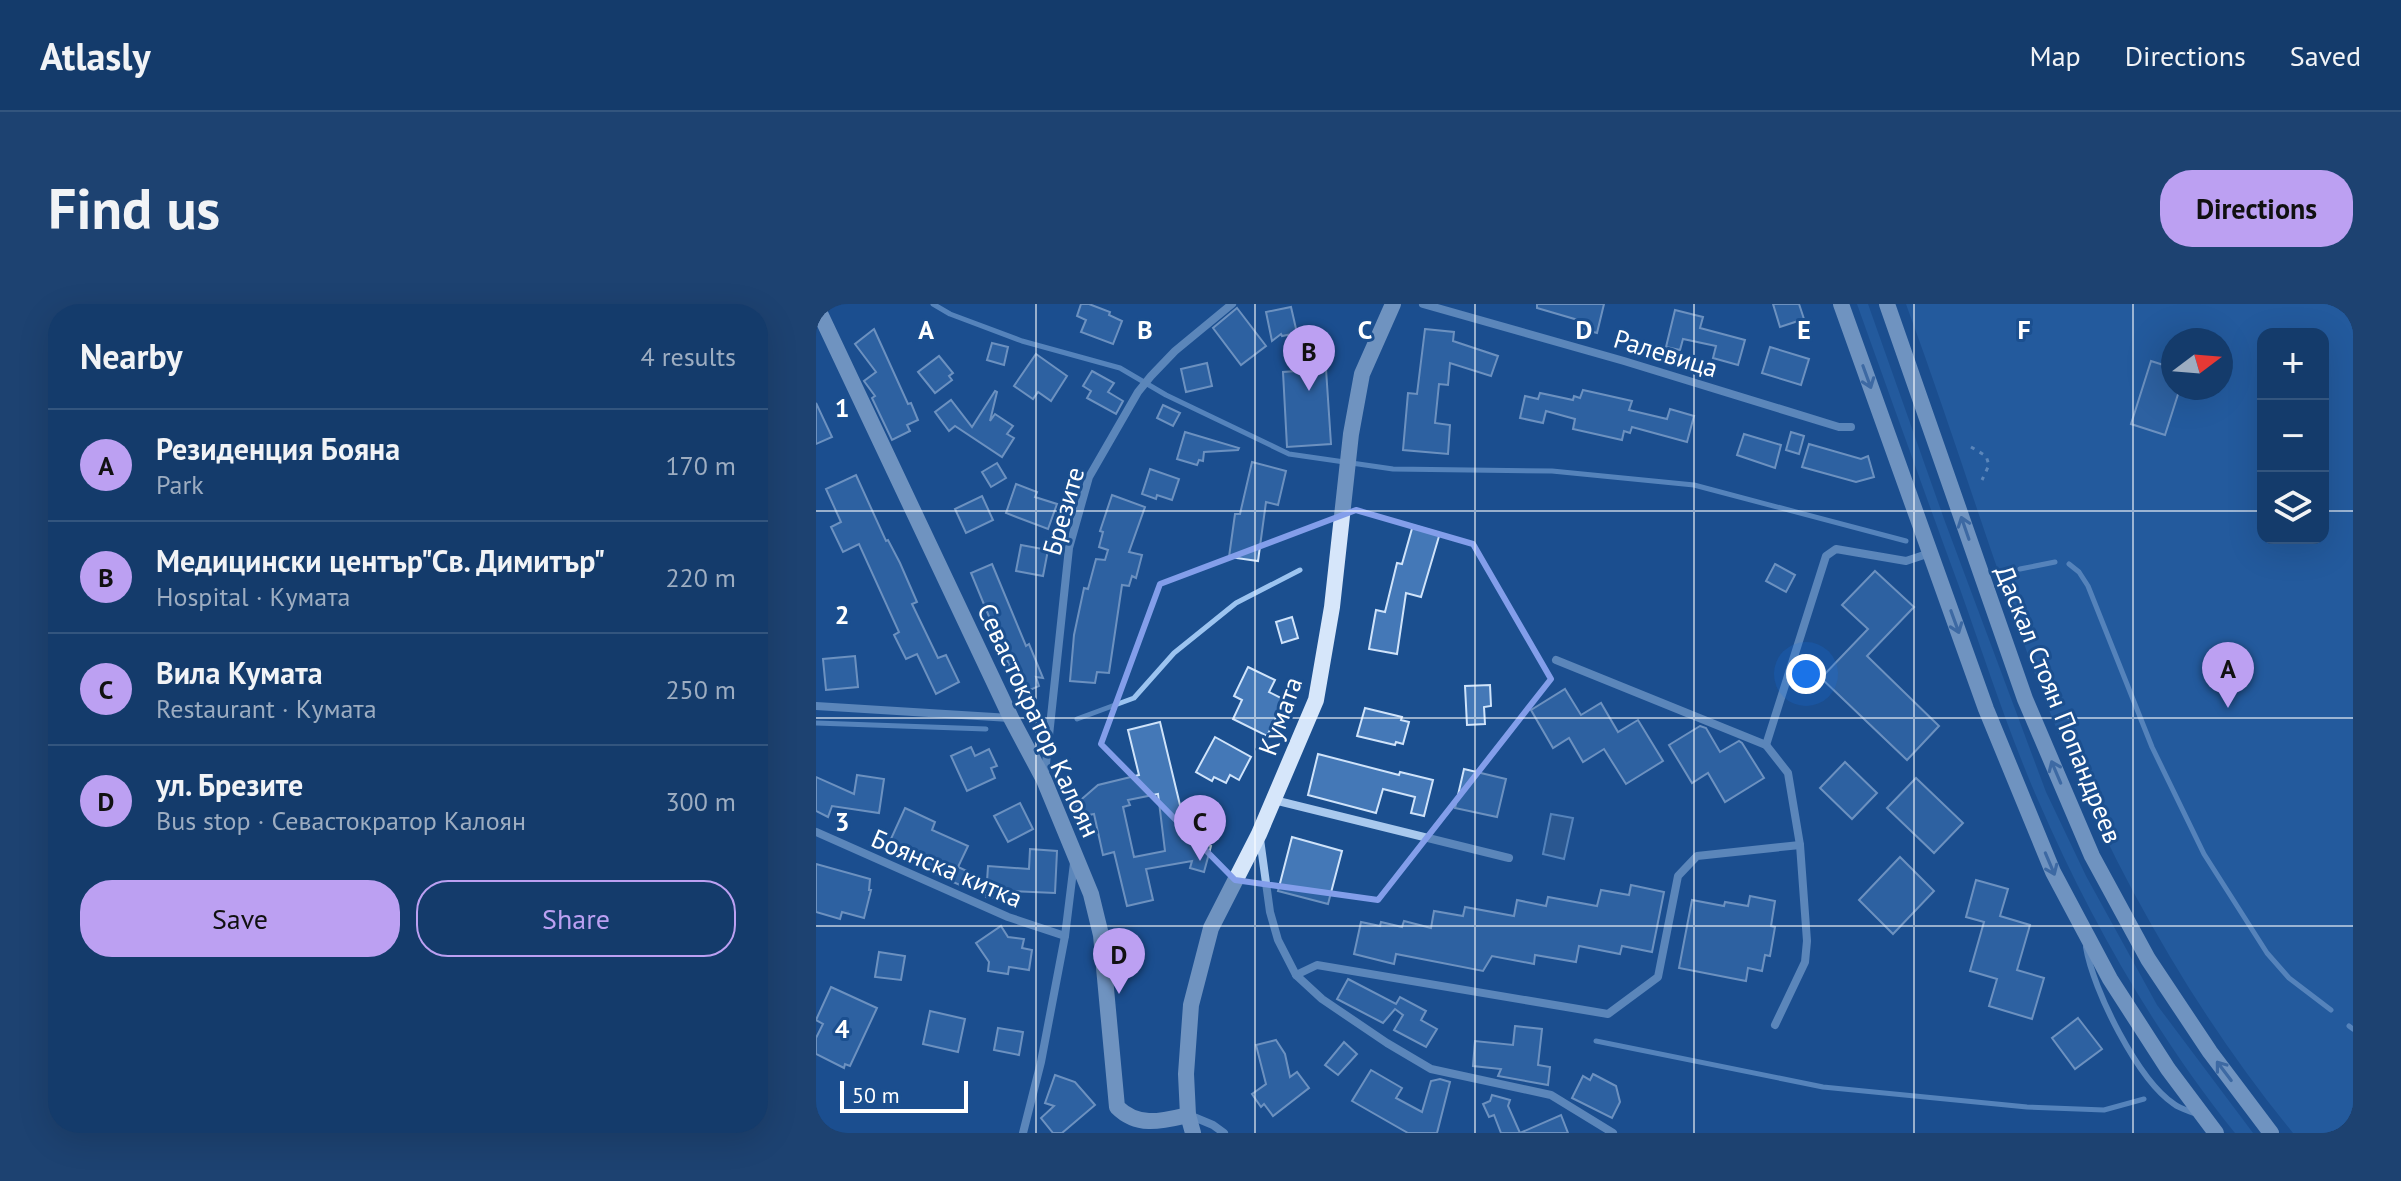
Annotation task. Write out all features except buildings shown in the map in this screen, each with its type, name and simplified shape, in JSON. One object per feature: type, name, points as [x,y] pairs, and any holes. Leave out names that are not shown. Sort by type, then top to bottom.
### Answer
[{"type":"main road","name":"Кумата","points":[[1193,1133],[1188,1115],[1186,1074],[1191,1005],[1211,928],[1259,834],[1316,700],[1332,607],[1351,434],[1362,374],[1393,304]]},
{"type":"main road","points":[[1841,304],[1986,709],[2053,872],[2110,979],[2168,1069],[2216,1133]]},
{"type":"main road","name":"Даскал Стоян Попандреев","points":[[1887,304],[2025,699],[2092,856],[2148,959],[2210,1052],[2271,1133]]},
{"type":"main road","name":"Севастократор Калоян","points":[[816,305],[1011,718],[1044,780],[1091,894],[1101,935],[1117,1107],[1127,1116],[1155,1122],[1188,1115]]},
{"type":"street","name":"Брезите","points":[[1044,780],[1069,548],[1089,477],[1138,392],[1151,376],[1175,351],[1232,304]]},
{"type":"street","name":"Ралевица","points":[[1423,304],[1839,427],[1851,427]]},
{"type":"street","points":[[1766,745],[1826,556],[1836,549],[1906,561],[1931,553]]},
{"type":"street","points":[[1556,660],[1766,745],[1788,773],[1807,941],[1805,962],[1775,1025]]},
{"type":"street","points":[[816,706],[1011,718]]},
{"type":"street","points":[[1274,800],[1509,858]]},
{"type":"street","name":"Боянска китка","points":[[816,832],[1008,917],[1065,936]]},
{"type":"street","points":[[1259,834],[1270,912],[1278,940],[1296,975],[1322,999],[1431,1069],[1551,1095],[1613,1133]]},
{"type":"street","points":[[1296,975],[1317,965],[1608,1014],[1658,977],[1678,876],[1697,856],[1795,845]]},
{"type":"street","points":[[1023,1133],[1041,1062],[1065,936],[1074,882],[1075,852]]},
{"type":"street","points":[[1188,1115],[1224,1133]]},
{"type":"path","points":[[1971,447],[1986,456],[1989,465],[1982,480]]},
{"type":"highlighted area","points":[[1356,510],[1473,544],[1551,679],[1378,900],[1235,880],[1101,744],[1160,584]]},
{"type":"shaded area","points":[[1857,304],[1868,304],[2046,792],[2086,876],[2157,1005],[2253,1133],[2235,1133],[2205,1095],[2125,973],[2079,888],[2027,774]]},
{"type":"shaded area","points":[[1906,304],[2353,304],[2353,1133],[2293,1133],[2216,1030],[2149,920],[2090,805],[2040,687]]},
{"type":"shaded area","points":[[1551,814],[1573,818],[1564,859],[1543,854]]},
{"type":"waterway","points":[[933,304],[950,314],[1022,341],[1120,368],[1166,395],[1289,454],[1393,469],[1552,471],[1694,485],[1906,541]]},
{"type":"waterway","points":[[2020,569],[2055,562]]},
{"type":"waterway","points":[[2069,564],[2088,586],[2152,747],[2204,854],[2267,953],[2289,978],[2331,1010]]},
{"type":"waterway","points":[[1077,719],[1134,698],[1174,653],[1236,603],[1300,570]]},
{"type":"waterway","points":[[816,723],[986,729]]},
{"type":"waterway","points":[[2349,1026],[2353,1029]]},
{"type":"waterway","points":[[1596,1041],[1823,1087],[2027,1107],[2104,1110],[2144,1099]]},
{"type":"place","name":"Медицински център\"Св. Димитър\"","points":[[1309,391]]},
{"type":"place","name":"Резиденция Бояна","points":[[2228,708]]},
{"type":"place","name":"Вила Кумата","points":[[1200,861]]},
{"type":"place","name":"ул. Брезите","points":[[1119,994]]}]
